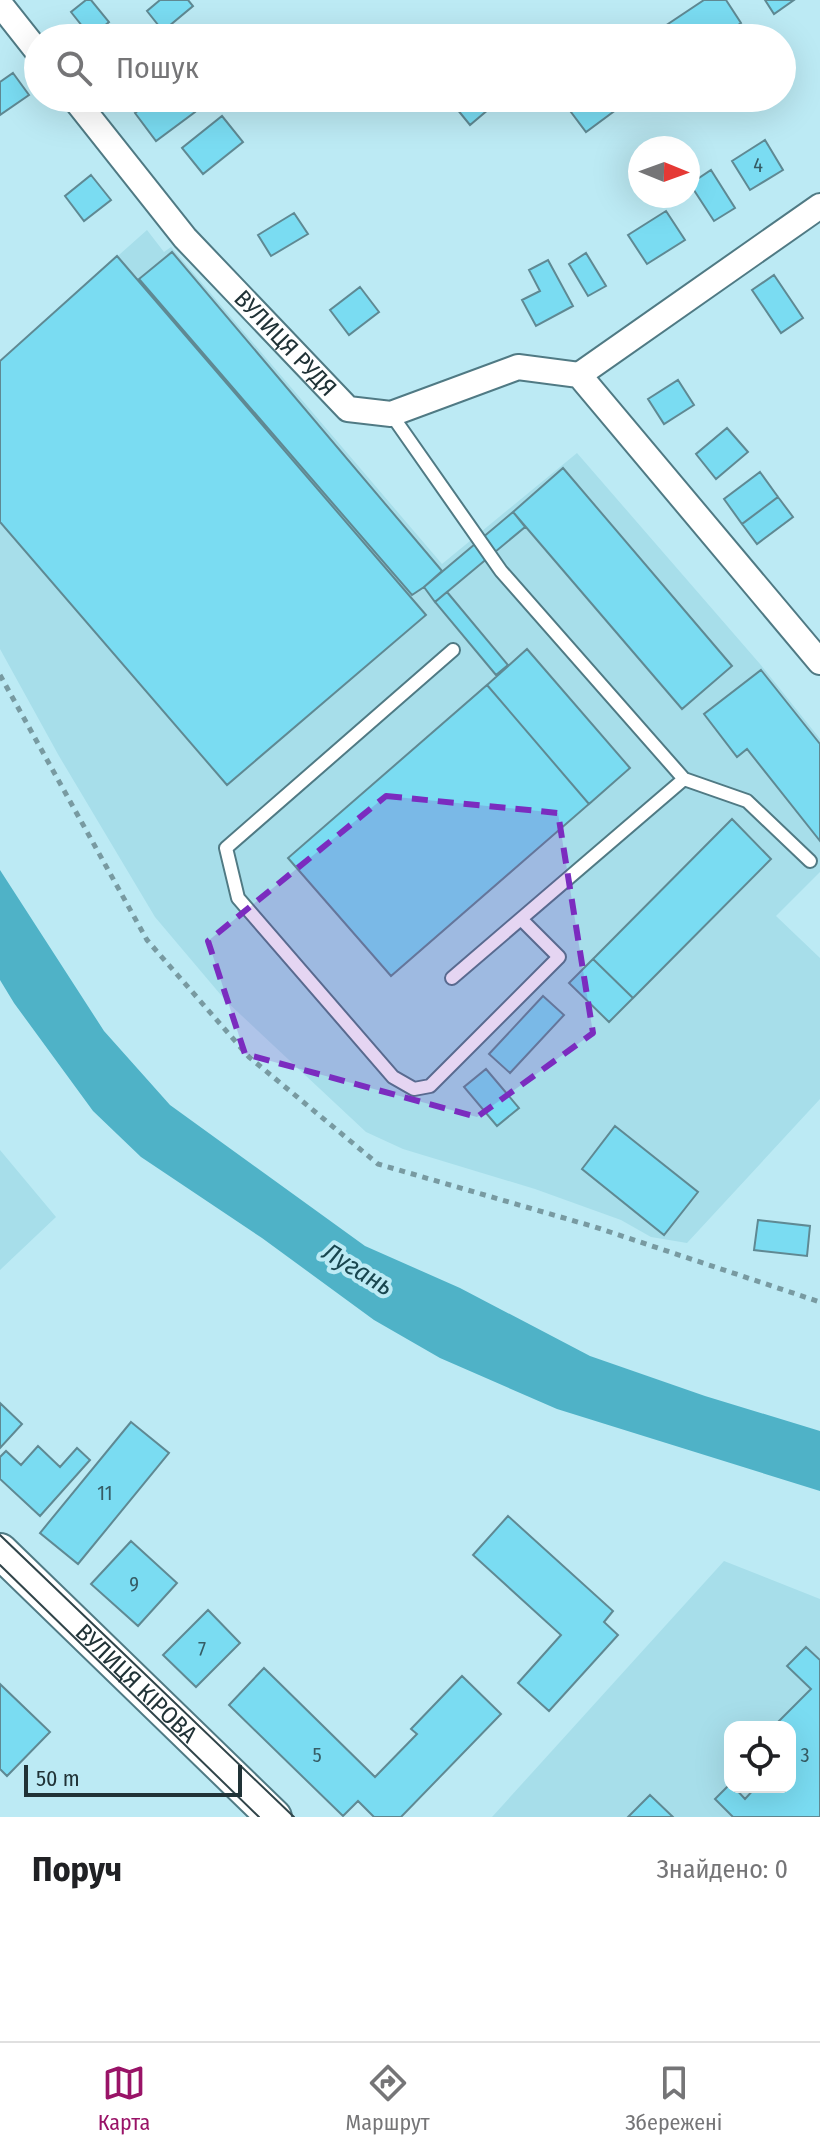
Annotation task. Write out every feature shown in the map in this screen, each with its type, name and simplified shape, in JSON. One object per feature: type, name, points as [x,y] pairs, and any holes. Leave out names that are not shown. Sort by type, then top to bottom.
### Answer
[{"type":"street","points":[[0,4],[24,34]]},
{"type":"street","name":"ВУЛИЦЯ РУДЯ","points":[[85,112],[185,238],[348,409],[391,414],[518,367],[579,375]]},
{"type":"street","points":[[820,206],[579,375],[820,662]]},
{"type":"street","name":"ВУЛИЦЯ КІРОВА","points":[[0,1551],[274,1817]]},
{"type":"lane","points":[[391,414],[501,571],[684,779],[747,801],[810,861]]},
{"type":"lane","points":[[453,650],[226,848],[238,898],[393,1077],[414,1089],[430,1086],[559,957],[521,919]]},
{"type":"lane","points":[[452,978],[684,779]]},
{"type":"highlighted area","points":[[386,796],[558,813],[593,1033],[477,1117],[245,1054],[208,941]]},
{"type":"shaded area","points":[[147,230],[164,252],[171,247],[442,564],[577,453],[760,664],[820,739],[820,872],[776,916],[820,958],[820,1099],[687,1243],[651,1237],[621,1220],[535,1189],[403,1149],[366,1132],[226,1001],[155,917],[59,756],[0,649],[0,361]]},
{"type":"shaded area","points":[[0,1150],[56,1217],[0,1270]]},
{"type":"shaded area","points":[[724,1561],[820,1599],[820,1817],[492,1817]]},
{"type":"water","name":"Лугань","points":[[0,870],[104,1031],[170,1105],[365,1246],[460,1288],[590,1356],[820,1431],[820,1491],[557,1409],[440,1358],[374,1320],[262,1238],[141,1157],[93,1111],[0,980]]},
{"type":"building","points":[[86,0],[91,0],[109,22],[81,24],[71,12]]},
{"type":"building","points":[[160,0],[188,0],[193,6],[171,24],[157,24],[147,11]]},
{"type":"building","points":[[704,0],[726,0],[741,23],[740,24],[668,24]]},
{"type":"building","points":[[765,0],[794,0],[774,14]]},
{"type":"building","points":[[13,73],[24,88],[24,98],[0,115],[0,82]]},
{"type":"building","points":[[136,112],[195,112],[156,141]]},
{"type":"building","points":[[459,112],[485,112],[470,125]]},
{"type":"building","points":[[571,112],[613,112],[586,132]]},
{"type":"building","points":[[222,116],[243,142],[203,174],[182,148]]},
{"type":"building","points":[[765,140],[783,170],[750,190],[732,161]]},
{"type":"building","points":[[711,170],[735,208],[714,221],[700,199],[700,177]]},
{"type":"building","points":[[91,175],[111,200],[84,221],[65,196]]},
{"type":"building","points":[[666,211],[685,240],[647,264],[628,235]]},
{"type":"building","points":[[294,213],[308,234],[271,256],[258,235]]},
{"type":"building","points":[[172,252],[442,571],[424,587],[412,595],[139,279]]},
{"type":"building","points":[[586,253],[606,286],[588,296],[569,264]]},
{"type":"building","points":[[117,256],[426,615],[227,785],[0,522],[0,361]]},
{"type":"building","points":[[548,260],[573,306],[536,326],[522,300],[540,291],[529,270]]},
{"type":"building","points":[[774,275],[803,318],[781,333],[752,290]]},
{"type":"building","points":[[360,287],[379,312],[349,335],[330,310]]},
{"type":"building","points":[[678,380],[694,405],[664,424],[648,399]]},
{"type":"building","points":[[727,428],[748,452],[716,479],[696,454]]},
{"type":"building","points":[[563,468],[732,666],[682,709],[513,512]]},
{"type":"building","points":[[760,472],[778,497],[742,524],[724,499]]},
{"type":"building","points":[[778,497],[793,517],[757,544],[742,524]]},
{"type":"building","points":[[513,512],[525,527],[435,602],[424,587]]},
{"type":"building","points":[[447,592],[508,665],[496,675],[435,602]]},
{"type":"building","points":[[527,649],[630,768],[589,804],[487,685]]},
{"type":"building","points":[[761,670],[820,744],[820,841],[747,749],[737,757],[704,714]]},
{"type":"building","points":[[487,685],[589,804],[391,976],[288,858]]},
{"type":"building","points":[[732,819],[771,859],[633,998],[593,959]]},
{"type":"building","points":[[593,959],[633,998],[609,1022],[569,983]]},
{"type":"building","points":[[543,996],[564,1015],[510,1073],[489,1054]]},
{"type":"building","points":[[486,1069],[519,1108],[497,1126],[464,1087]]},
{"type":"building","points":[[615,1126],[698,1192],[664,1235],[582,1169]]},
{"type":"building","points":[[758,1220],[810,1226],[807,1256],[754,1250]]},
{"type":"building","points":[[0,1403],[22,1424],[0,1448]]},
{"type":"building","points":[[131,1422],[169,1453],[78,1564],[40,1533]]},
{"type":"building","points":[[38,1446],[60,1467],[77,1448],[90,1460],[40,1516],[0,1479],[0,1457],[6,1451],[21,1465]]},
{"type":"building","points":[[508,1516],[613,1611],[604,1622],[618,1635],[549,1711],[518,1683],[561,1635],[473,1555]]},
{"type":"building","points":[[131,1541],[177,1583],[138,1626],[91,1584]]},
{"type":"building","points":[[208,1610],[240,1643],[196,1687],[163,1655]]},
{"type":"building","points":[[806,1647],[820,1660],[820,1817],[733,1817],[715,1799],[724,1790],[724,1793],[740,1793],[745,1799],[750,1793],[796,1793],[796,1721],[779,1721],[811,1689],[787,1666]]},
{"type":"building","points":[[264,1668],[375,1777],[417,1734],[411,1729],[462,1676],[501,1714],[401,1817],[374,1817],[358,1801],[343,1816],[229,1705]]},
{"type":"building","points":[[0,1684],[50,1732],[7,1776],[0,1769]]},
{"type":"building","points":[[650,1795],[673,1817],[628,1817]]},
{"type":"tram line","points":[[0,1535],[294,1817]]},
{"type":"tram line","points":[[0,1565],[259,1817]]}]
